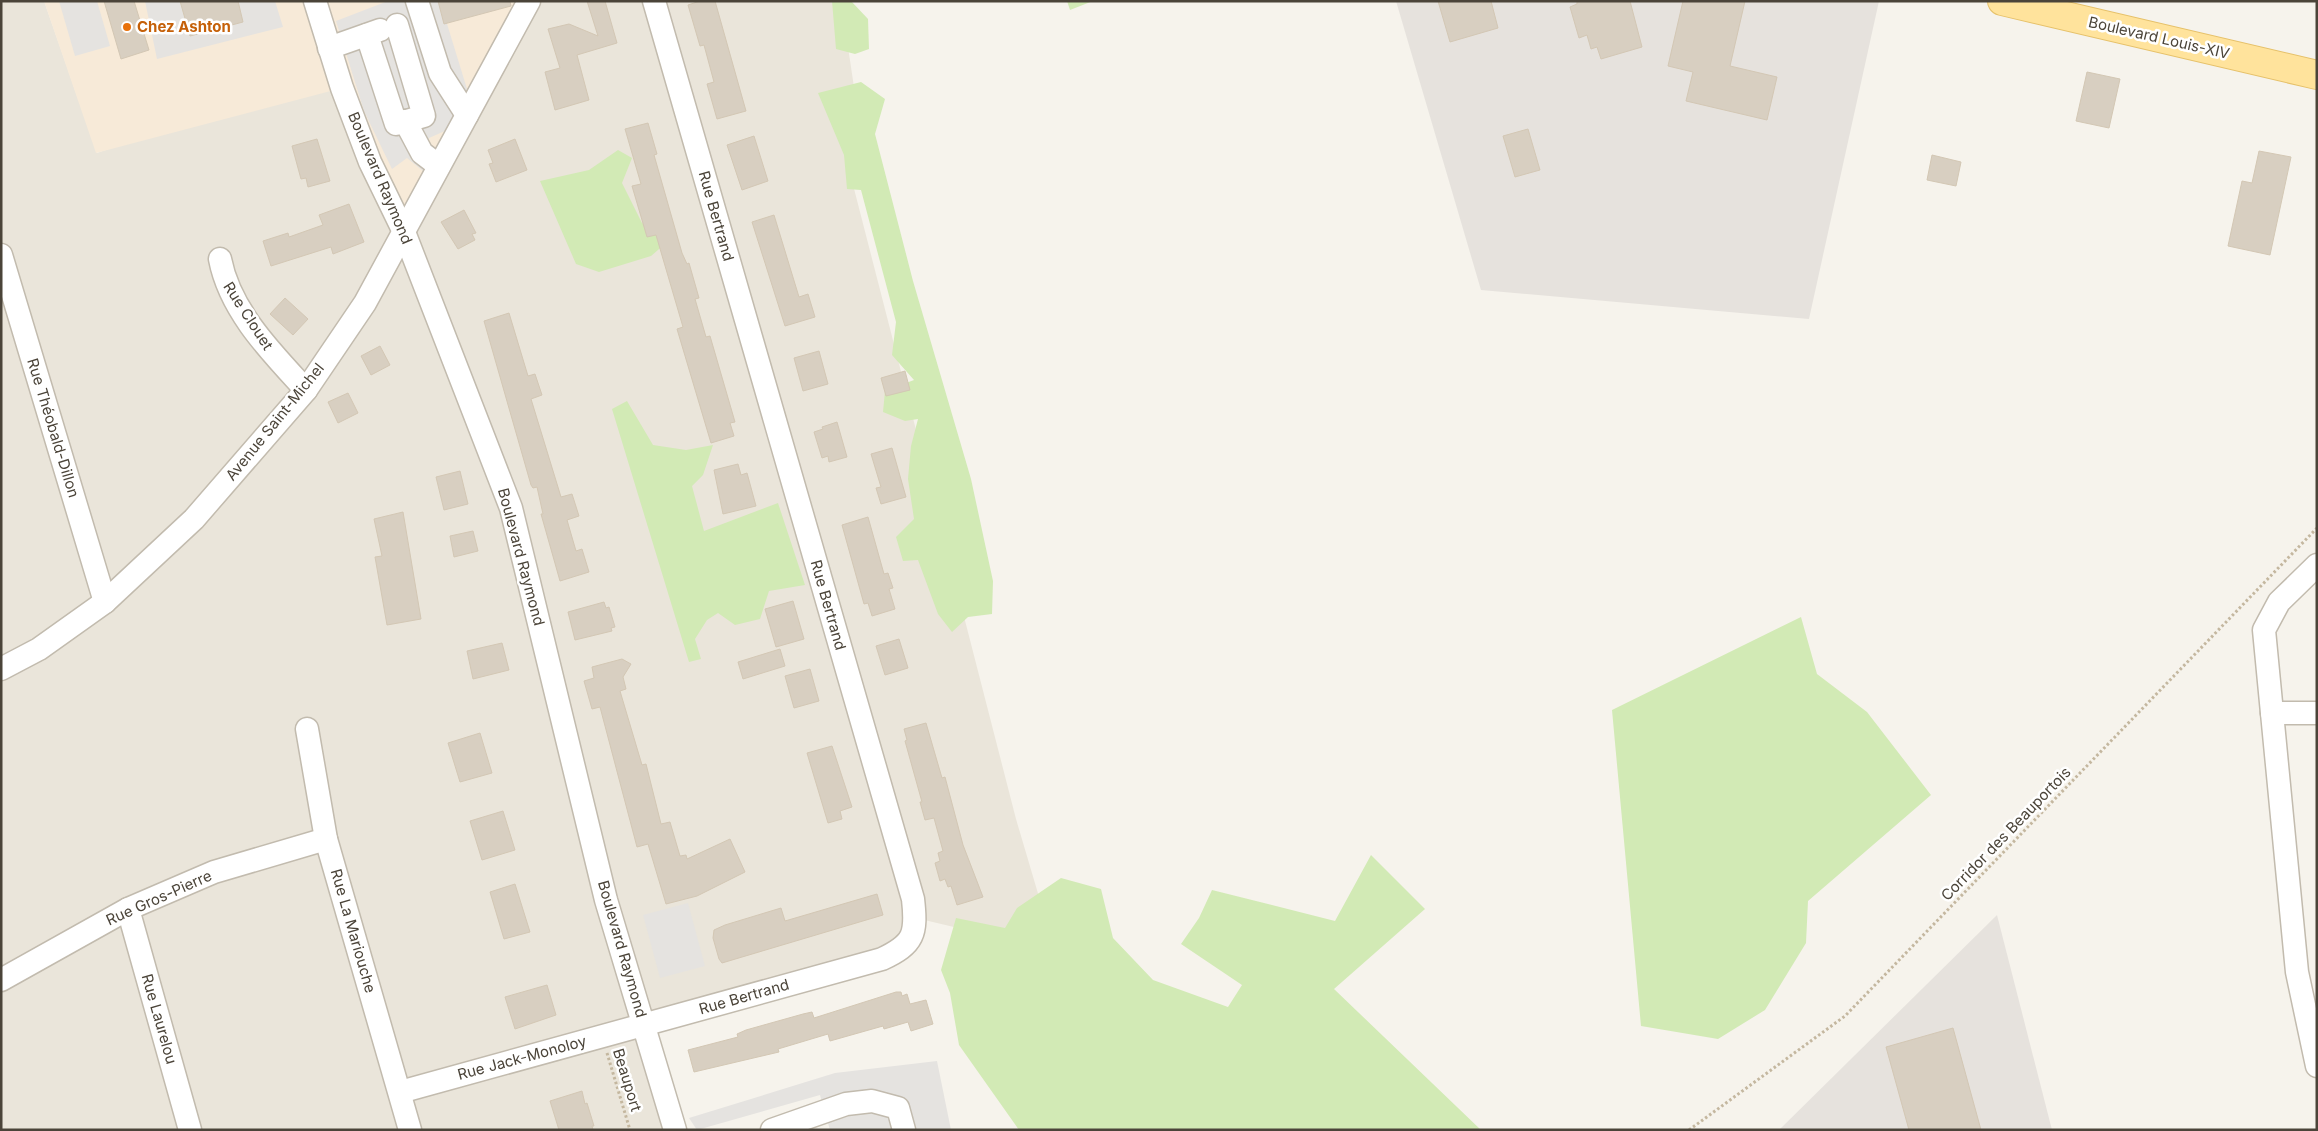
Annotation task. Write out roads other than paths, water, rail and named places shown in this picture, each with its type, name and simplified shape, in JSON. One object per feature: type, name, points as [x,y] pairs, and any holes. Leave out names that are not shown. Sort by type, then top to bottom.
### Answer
[{"type":"main road","name":"Boulevard Louis-XIV","points":[[2002,1],[2317,75]]},
{"type":"street","name":"Boulevard Raymond","points":[[315,1],[342,88],[370,162],[404,232],[511,508],[606,900],[675,1130]]},
{"type":"street","points":[[329,48],[410,20],[405,1]]},
{"type":"street","points":[[417,1],[440,73],[467,115]]},
{"type":"street","name":"Avenue Saint-Michel","points":[[1,669],[39,649],[105,602],[194,519],[306,390],[365,303],[529,1]]},
{"type":"street","name":"Rue Bertrand","points":[[644,1025],[882,958],[902,949],[913,935],[915,918],[913,899],[654,1]]},
{"type":"street","points":[[367,35],[396,124],[424,116],[397,25]]},
{"type":"street","points":[[405,121],[422,153],[439,166]]},
{"type":"street","name":"Rue Théobald-Dillon","points":[[1,255],[105,602]]},
{"type":"street","name":"Rue Clouet","points":[[220,259],[224,279],[260,339],[306,390]]},
{"type":"street","points":[[2317,565],[2279,602],[2264,630],[2297,972],[2317,1066]]},
{"type":"street","points":[[2272,713],[2317,713]]},
{"type":"street","name":"Rue La Mariouche","points":[[307,729],[326,839],[410,1130]]},
{"type":"street","name":"Rue Gros-Pierre","points":[[1,980],[128,909],[214,872],[326,839]]},
{"type":"street","name":"Rue Laurelou","points":[[128,909],[190,1130]]},
{"type":"street","name":"Rue Jack-Monoloy","points":[[400,1092],[644,1025]]},
{"type":"street","points":[[772,1130],[846,1104],[872,1101],[898,1108],[904,1130]]},
{"type":"place","name":"Chez Ashton","points":[[127,27]]}]
